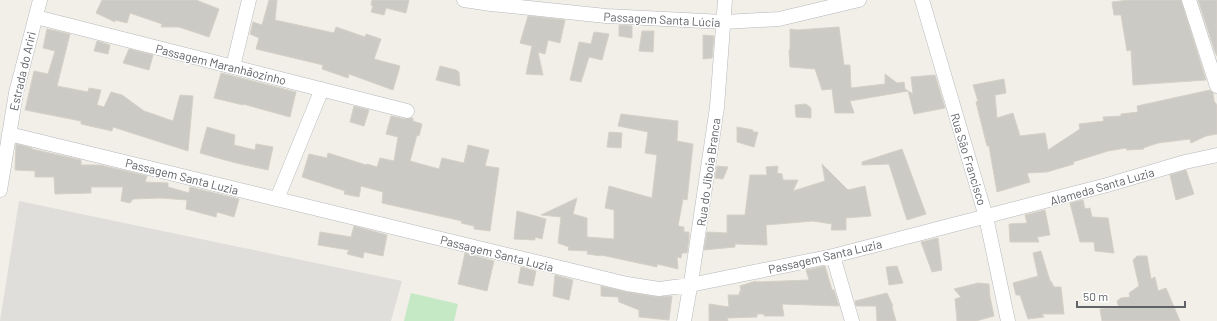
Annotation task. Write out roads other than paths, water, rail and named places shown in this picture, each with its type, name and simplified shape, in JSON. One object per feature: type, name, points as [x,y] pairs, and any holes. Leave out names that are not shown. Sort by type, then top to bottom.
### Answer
[{"type":"street","name":"Estrada do Ariri","points":[[0,190],[16,93],[40,0]]},
{"type":"street","points":[[233,67],[249,0]]},
{"type":"street","name":"Passagem Santa Lúcia","points":[[464,0],[491,4],[533,4],[606,16],[724,22],[779,19],[859,0]]},
{"type":"street","name":"Rua do Jiboia Branca","points":[[684,321],[717,107],[725,0]]},
{"type":"street","name":"Rua São Francisco","points":[[922,0],[986,217],[1008,321]]},
{"type":"street","points":[[1190,0],[1217,86]]},
{"type":"street","name":"Passagem Maranhãozinho","points":[[36,17],[406,111]]},
{"type":"street","points":[[277,199],[322,89]]},
{"type":"street","name":"Passagem Santa Luzia","points":[[9,134],[627,284],[659,289],[690,285],[833,256],[986,217]]},
{"type":"street","name":"Alameda Santa Luzia","points":[[986,217],[1217,154]]},
{"type":"street","points":[[833,256],[852,321]]}]
